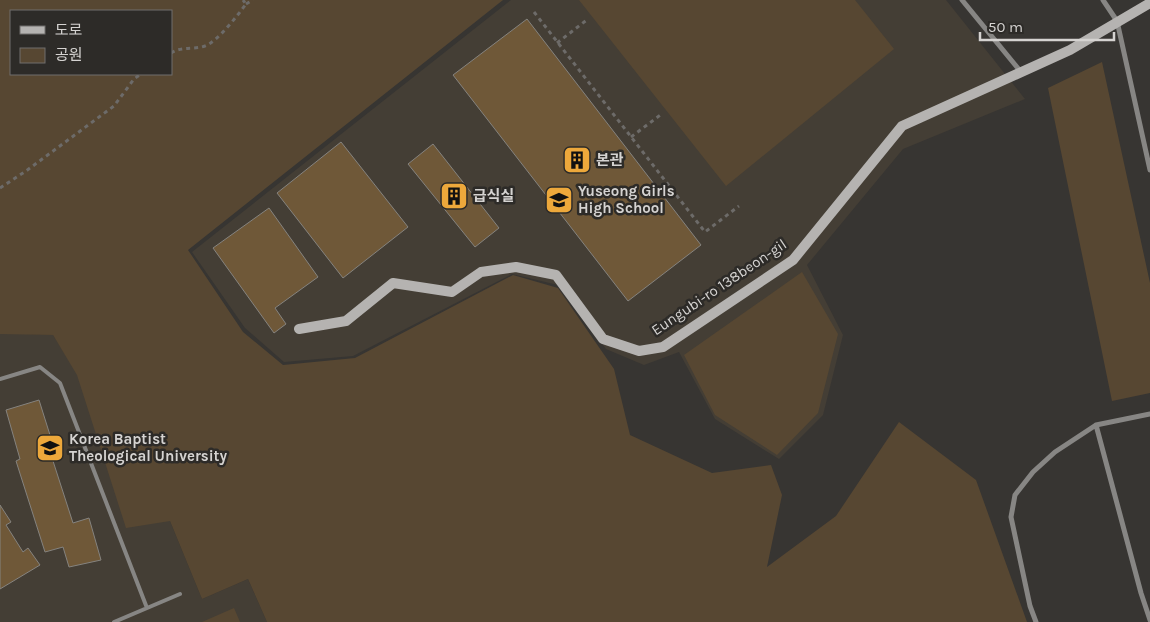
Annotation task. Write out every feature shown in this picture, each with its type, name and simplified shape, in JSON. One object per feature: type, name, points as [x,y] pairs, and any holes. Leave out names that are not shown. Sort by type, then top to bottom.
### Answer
[{"type":"street","points":[[962,0],[1021,72]]},
{"type":"street","points":[[1103,0],[1117,22],[1150,170]]},
{"type":"street","name":"Eungubi-ro 138beon-gil","points":[[299,329],[346,321],[393,283],[452,292],[481,272],[516,266],[556,275],[603,340],[639,351],[663,347],[793,260],[902,126],[1070,50],[1150,3]]},
{"type":"street","points":[[1036,622],[1030,606],[1011,517],[1015,494],[1033,472],[1055,452],[1096,425],[1150,414]]},
{"type":"street","points":[[1096,425],[1150,620]]},
{"type":"lane","points":[[0,379],[40,367],[60,382],[147,608]]},
{"type":"lane","points":[[114,622],[180,594]]},
{"type":"path","points":[[243,0],[246,4]]},
{"type":"path","points":[[172,52],[178,49],[206,46],[233,22],[246,4],[253,0]]},
{"type":"path","points":[[534,12],[706,232],[739,206]]},
{"type":"path","points":[[558,43],[588,19]]},
{"type":"path","points":[[0,188],[114,106],[134,79],[140,75]]},
{"type":"path","points":[[631,137],[663,113]]},
{"type":"shaded area","name":"Yuseong Girls High School","points":[[511,0],[946,0],[1025,99],[903,149],[807,265],[843,335],[823,415],[779,459],[715,419],[679,352],[644,365],[606,349],[558,285],[512,274],[353,356],[284,362],[245,328],[192,252]]},
{"type":"shaded area","name":"Korea Baptist Theological University","points":[[0,334],[53,335],[170,521],[202,599],[248,579],[267,622],[0,622]]},
{"type":"green space","points":[[0,0],[503,0],[188,250],[243,332],[283,365],[355,358],[513,275],[558,288],[614,369],[630,435],[712,473],[771,465],[782,495],[767,567],[836,516],[899,422],[976,480],[1027,622],[267,622],[248,579],[202,599],[170,521],[126,528],[77,375],[53,335],[0,334]]},
{"type":"green space","points":[[579,0],[855,0],[894,49],[726,186]]},
{"type":"green space","points":[[1102,62],[1150,283],[1150,393],[1112,401],[1048,88]]},
{"type":"green space","points":[[802,272],[838,334],[818,413],[777,455],[715,415],[684,355]]},
{"type":"green space","points":[[234,608],[240,622],[202,622]]},
{"type":"building","name":"본관","points":[[527,19],[701,245],[628,301],[453,75]]},
{"type":"building","points":[[341,142],[408,227],[343,278],[277,193]]},
{"type":"building","name":"급식실","points":[[433,144],[499,228],[475,247],[408,164]]},
{"type":"building","points":[[269,208],[318,277],[275,308],[286,324],[274,333],[213,248]]},
{"type":"building","points":[[39,400],[55,451],[53,461],[73,523],[89,518],[101,560],[69,567],[63,547],[45,552],[16,461],[20,459],[6,410]]},
{"type":"building","points":[[0,505],[11,522],[6,525],[23,552],[28,548],[40,565],[0,589]]},
{"type":"place","name":"본관","points":[[577,160]]},
{"type":"place","name":"급식실","points":[[454,196]]},
{"type":"place","name":"Yuseong Girls High School","points":[[559,200]]},
{"type":"place","name":"Korea Baptist Theological University","points":[[50,448]]}]
